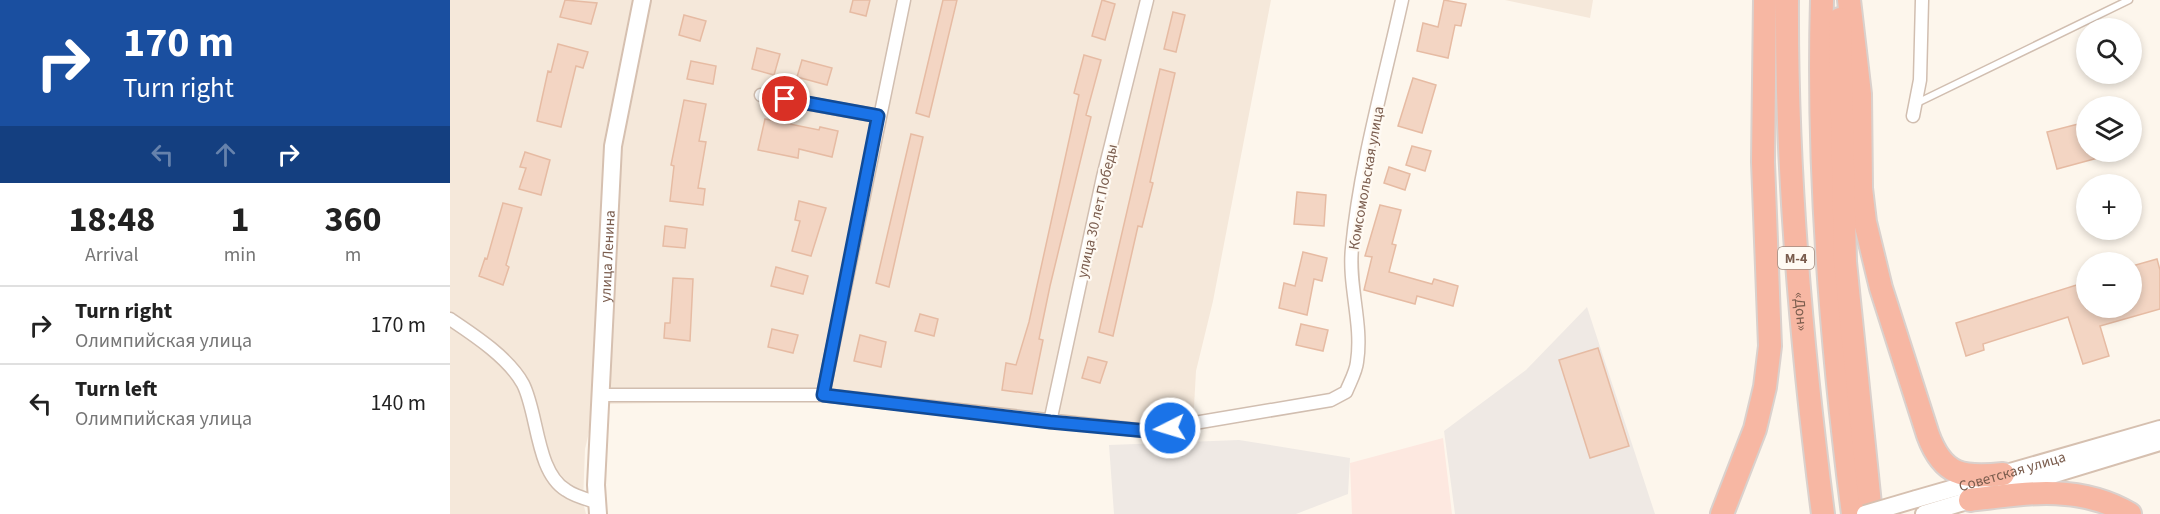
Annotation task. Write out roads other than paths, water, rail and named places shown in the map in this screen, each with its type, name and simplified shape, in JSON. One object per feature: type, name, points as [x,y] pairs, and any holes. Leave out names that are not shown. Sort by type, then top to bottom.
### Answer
[{"type":"highway","points":[[1722,514],[1755,429],[1766,387],[1770,346],[1763,162],[1766,0]]},
{"type":"highway","name":"«Дон»","points":[[1786,0],[1786,96],[1793,214],[1811,418],[1823,514]]},
{"type":"highway","name":"«Дон»","points":[[1821,0],[1827,256],[1836,374],[1853,514]]},
{"type":"highway","points":[[1840,0],[1845,262],[1871,514]]},
{"type":"highway","points":[[1849,0],[1860,94],[1861,188],[1865,222],[1881,288],[1928,435],[1939,457],[1958,473],[1971,477],[2003,474]]},
{"type":"highway","points":[[1970,500],[2022,493],[2081,494],[2112,503],[2130,514]]},
{"type":"main road","name":"улица Ленина","points":[[597,508],[600,395],[613,146],[642,0]]},
{"type":"main road","name":"Советская улица","points":[[1920,507],[2003,474],[2160,429]]},
{"type":"main road","name":"Советская улица","points":[[1865,514],[1970,500],[2160,442]]},
{"type":"street","points":[[823,395],[878,116],[904,0]]},
{"type":"street","name":"улица 30 лет Победы","points":[[1050,422],[1103,177],[1147,0]]},
{"type":"street","name":"Комсомольская улица","points":[[1050,422],[1147,431],[1260,414],[1331,399],[1346,392],[1357,362],[1358,331],[1350,284],[1352,249],[1368,151],[1402,0]]},
{"type":"street","points":[[1913,116],[1920,80],[1922,0]]},
{"type":"street","points":[[761,94],[878,116]]},
{"type":"street","points":[[450,319],[505,362],[523,383],[543,454],[552,475],[564,490],[597,508]]},
{"type":"street","points":[[600,395],[823,395],[1050,422]]},
{"type":"lane","points":[[1916,103],[2129,0]]}]
